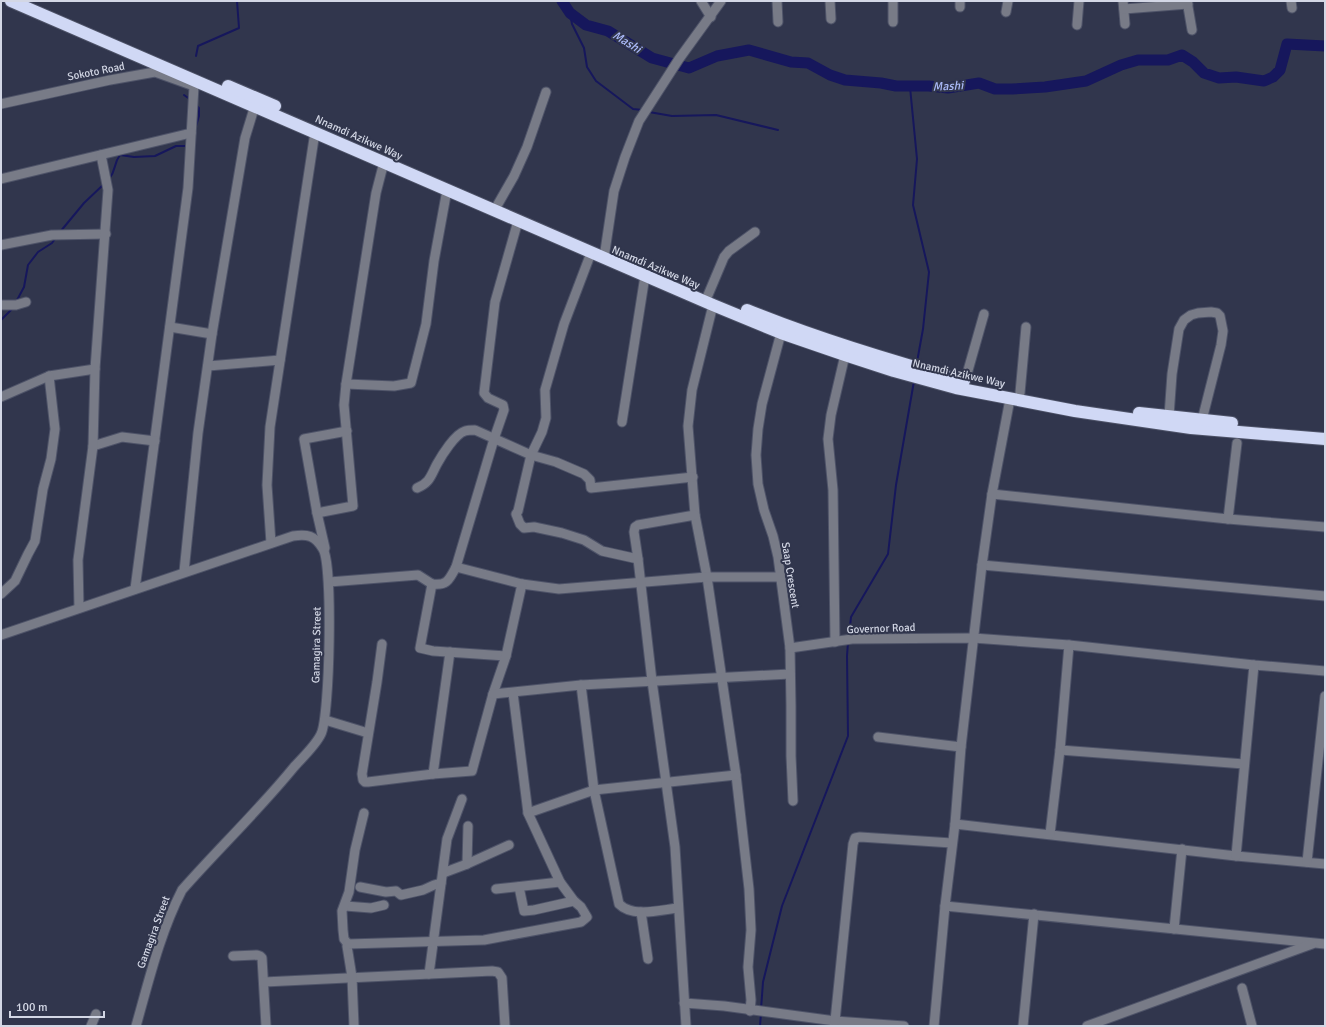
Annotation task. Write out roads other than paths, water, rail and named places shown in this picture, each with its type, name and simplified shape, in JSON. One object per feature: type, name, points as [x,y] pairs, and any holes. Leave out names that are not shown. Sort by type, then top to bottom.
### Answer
[{"type":"highway","name":"Nnamdi Azikwe Way","points":[[11,1],[256,102],[605,250],[781,333],[845,355],[908,375],[956,388],[1014,394],[1202,420],[1325,431]]},
{"type":"highway","name":"Nnamdi Azikwe Way","points":[[32,1],[256,102],[315,132],[645,276],[839,344],[965,382],[1075,411],[1191,428],[1325,439]]},
{"type":"street","points":[[701,1],[711,17]]},
{"type":"street","points":[[605,250],[614,191],[638,121],[679,59],[711,17],[721,1]]},
{"type":"street","points":[[776,1],[778,22]]},
{"type":"street","points":[[830,1],[831,19]]},
{"type":"street","points":[[893,1],[893,22]]},
{"type":"street","points":[[1006,12],[1008,1]]},
{"type":"street","points":[[1077,25],[1079,1]]},
{"type":"street","points":[[1125,24],[1124,5],[1187,3],[1192,30]]},
{"type":"street","name":"Sokoto Road","points":[[1,104],[110,80],[155,72],[194,86],[191,133]]},
{"type":"street","points":[[498,204],[514,176],[525,152],[546,92]]},
{"type":"street","points":[[184,572],[198,433],[212,334],[245,138],[256,102]]},
{"type":"street","points":[[271,543],[267,485],[270,427],[315,132]]},
{"type":"street","points":[[1,179],[191,133],[188,188],[135,589]]},
{"type":"street","points":[[79,608],[78,560],[93,446],[95,369],[106,234],[108,184],[101,155]]},
{"type":"street","points":[[317,513],[353,506],[344,405],[376,193],[384,162]]},
{"type":"street","points":[[346,384],[394,386],[411,383],[426,324],[434,261],[447,190]]},
{"type":"street","points":[[329,582],[418,575],[432,584],[442,585],[447,581],[456,567],[504,407],[503,405],[488,398],[484,393],[495,302],[518,221]]},
{"type":"street","points":[[756,232],[729,251],[724,257],[711,300],[692,390],[688,426],[695,515],[707,577],[736,774],[751,930],[748,967],[751,1000],[756,1011]]},
{"type":"street","points":[[1,245],[52,235],[106,234]]},
{"type":"street","points":[[591,253],[564,324],[545,390],[546,418],[542,432],[530,455],[518,511],[516,514],[520,524],[524,528],[534,527],[562,533],[584,540],[602,551],[638,559]]},
{"type":"street","points":[[622,422],[645,276]]},
{"type":"street","points":[[1,305],[16,305],[26,302]]},
{"type":"street","points":[[1169,416],[1172,374],[1179,329],[1184,320],[1191,315],[1198,312],[1211,312],[1217,313],[1220,316],[1223,331],[1221,345],[1202,420]]},
{"type":"street","points":[[965,382],[984,314]]},
{"type":"street","points":[[934,1026],[955,824],[961,747],[982,565],[992,494],[1014,394],[1026,326]]},
{"type":"street","points":[[170,327],[212,334]]},
{"type":"street","name":"Saap Crescent","points":[[781,333],[762,404],[756,456],[758,484],[776,550],[790,648],[793,800]]},
{"type":"street","points":[[844,640],[828,439],[845,355]]},
{"type":"street","points":[[208,366],[280,360]]},
{"type":"street","points":[[1,397],[49,376],[95,369]]},
{"type":"street","points":[[1,594],[15,581],[35,541],[43,489],[51,459],[55,429],[49,376]]},
{"type":"street","points":[[417,488],[422,486],[431,478],[436,465],[456,436],[465,431],[475,430],[530,455],[556,462],[584,474],[590,480],[590,488],[693,477]]},
{"type":"street","name":"Gamagira Street","points":[[136,1026],[155,956],[174,906],[182,890],[284,780],[321,735],[325,720],[327,695],[329,582],[326,554],[304,440],[347,431]]},
{"type":"street","points":[[93,446],[122,437],[155,441]]},
{"type":"street","points":[[1228,519],[1237,443]]},
{"type":"street","points":[[992,494],[1228,519],[1325,527]]},
{"type":"street","points":[[686,1026],[675,847],[652,681],[634,532],[635,527],[695,515]]},
{"type":"street","points":[[1,635],[293,536],[308,535],[319,542],[326,554]]},
{"type":"street","points":[[982,565],[1325,596]]},
{"type":"street","points":[[456,567],[522,584],[560,589],[707,577],[780,577]]},
{"type":"street","points":[[432,584],[420,648],[450,652],[506,656]]},
{"type":"street","points":[[382,644],[362,777],[365,782],[472,771],[493,694],[506,656],[522,584]]},
{"type":"street","name":"Governor Road","points":[[790,648],[844,640],[973,638],[1069,645],[1254,665],[1325,671]]},
{"type":"street","points":[[1050,834],[1060,750],[1069,645]]},
{"type":"street","points":[[433,774],[450,652]]},
{"type":"street","points":[[1236,856],[1254,665]]},
{"type":"street","points":[[493,694],[581,685],[721,676],[790,674]]},
{"type":"street","points":[[581,685],[594,790],[618,904],[624,909],[641,912],[678,908]]},
{"type":"street","points":[[348,944],[484,940],[581,922],[587,917],[581,907],[574,901],[560,882],[528,813],[513,693]]},
{"type":"street","points":[[1307,862],[1325,696]]},
{"type":"street","points":[[325,720],[368,733]]},
{"type":"street","points":[[878,737],[961,747]]},
{"type":"street","points":[[1060,750],[1244,764]]},
{"type":"street","points":[[528,813],[594,790],[736,774]]},
{"type":"street","points":[[429,974],[447,840],[462,798]]},
{"type":"street","points":[[354,1026],[352,977],[347,946],[348,944],[344,939],[342,911],[349,892],[355,850],[364,813]]},
{"type":"street","points":[[955,824],[1236,856],[1325,864]]},
{"type":"street","points":[[467,864],[468,826]]},
{"type":"street","points":[[836,1021],[853,844],[855,838],[860,837],[952,843]]},
{"type":"street","points":[[443,873],[509,845]]},
{"type":"street","points":[[1174,929],[1182,849]]},
{"type":"street","points":[[496,890],[560,882]]},
{"type":"street","points":[[360,887],[386,892],[396,891],[401,895],[423,890],[434,884],[441,883]]},
{"type":"street","points":[[519,887],[524,911],[574,901]]},
{"type":"street","points":[[345,906],[371,908],[384,905]]},
{"type":"street","points":[[946,906],[1325,944]]},
{"type":"street","points":[[641,912],[648,959]]},
{"type":"street","points":[[1023,1026],[1034,914]]},
{"type":"street","points":[[1087,1026],[1315,943]]},
{"type":"street","points":[[233,956],[260,956],[263,961],[266,1026]]},
{"type":"street","points":[[264,982],[492,971],[498,972],[502,978],[505,1026]]},
{"type":"street","points":[[1242,988],[1252,1026]]},
{"type":"street","points":[[684,1003],[724,1006],[836,1021],[904,1026]]},
{"type":"street","points":[[91,1026],[96,1014]]},
{"type":"waterway","points":[[196,56],[198,46],[239,28],[237,1]]},
{"type":"waterway","name":"Mashi","points":[[562,1],[570,13],[586,25],[608,31],[652,58],[689,68],[717,56],[749,50],[791,62],[808,63],[830,75],[845,80],[881,83],[896,86],[929,86],[948,88],[979,83],[995,89],[1045,87],[1086,81],[1121,65],[1138,60],[1168,60],[1182,55],[1193,62],[1204,73],[1219,78],[1236,77],[1264,81],[1273,77],[1280,70],[1287,44],[1325,46]]},
{"type":"waterway","points":[[570,13],[572,24],[584,48],[587,67],[596,81],[633,109],[643,110]]},
{"type":"waterway","points":[[910,87],[917,159],[913,205],[929,272],[923,329],[917,362]]},
{"type":"waterway","points":[[184,95],[191,100]]},
{"type":"waterway","points":[[195,104],[199,108],[199,116],[196,126]]},
{"type":"waterway","points":[[649,112],[672,116],[716,115],[778,130]]},
{"type":"waterway","points":[[109,179],[120,155],[134,157],[155,156],[176,146],[187,146]]},
{"type":"waterway","points":[[60,232],[84,203],[104,184]]},
{"type":"waterway","points":[[16,302],[24,287],[28,265],[38,252],[52,243],[55,239]]},
{"type":"waterway","points":[[1,320],[13,308]]},
{"type":"waterway","points":[[849,636],[851,617],[888,554],[896,485],[914,381]]},
{"type":"waterway","points":[[761,1009],[763,982],[782,906],[848,736],[848,642]]},
{"type":"waterway","points":[[760,1026],[761,1013]]}]
